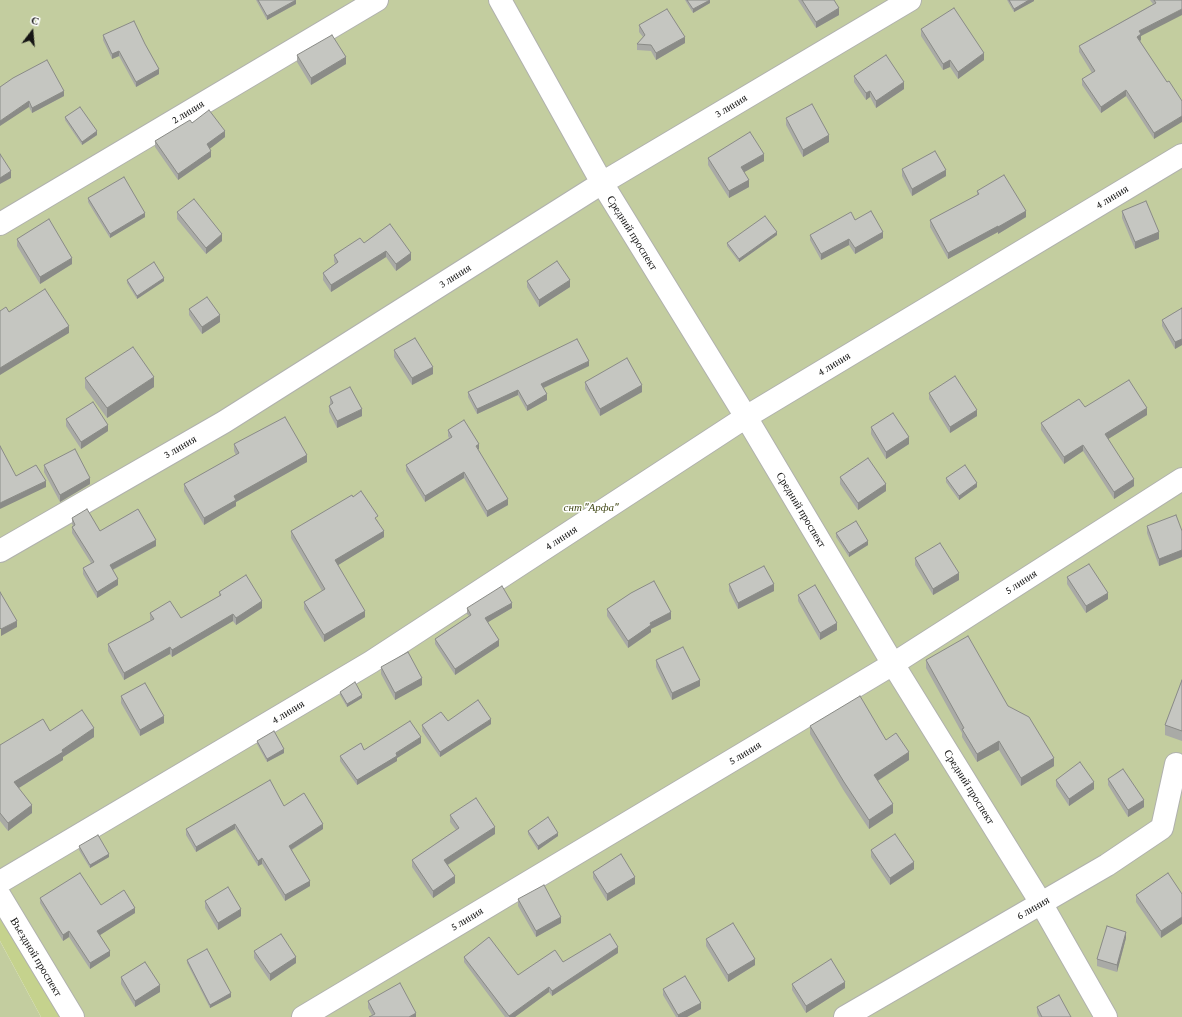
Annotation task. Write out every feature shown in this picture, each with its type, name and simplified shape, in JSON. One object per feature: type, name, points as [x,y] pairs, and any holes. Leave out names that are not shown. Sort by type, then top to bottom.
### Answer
[{"type":"street","name":"2 линия","points":[[0,224],[377,0]]},
{"type":"street","name":"Средний проспект","points":[[500,0],[602,183],[746,417],[893,664],[1041,903],[1106,1017]]},
{"type":"street","name":"3 линия","points":[[0,551],[224,422],[602,183],[910,0]]},
{"type":"street","name":"4 линия","points":[[0,882],[371,662],[746,417],[1182,155]]},
{"type":"street","name":"5 линия","points":[[303,1017],[893,664],[1182,479]]},
{"type":"street","name":"6 линия","points":[[845,1017],[1107,865],[1162,828],[1176,764]]},
{"type":"street","name":"Въездной проспект","points":[[0,896],[73,1017]]},
{"type":"green space","name":"снт \"Арфа\"","points":[[0,0],[1182,0],[1182,1017],[73,1017],[0,899]]},
{"type":"green space","points":[[0,899],[73,1017],[41,1017],[0,941]]},
{"type":"green space","points":[[0,941],[41,1017],[0,1017]]},
{"type":"building","points":[[258,0],[296,0],[267,16]]},
{"type":"building","points":[[687,0],[710,0],[693,9]]},
{"type":"building","points":[[802,0],[834,0],[839,8],[816,22]]},
{"type":"building","points":[[1009,0],[1029,0],[1014,9]]},
{"type":"building","points":[[1154,0],[1182,0],[1182,9],[1139,31],[1141,34],[1137,37],[1167,82],[1169,81],[1182,101],[1182,116],[1154,133],[1126,90],[1101,107],[1082,79],[1095,71],[1079,46],[1156,3]]},
{"type":"building","points":[[954,8],[984,53],[958,72],[950,60],[943,64],[921,29]]},
{"type":"building","points":[[667,9],[685,37],[656,53],[651,45],[637,44],[645,35],[639,25]]},
{"type":"building","points":[[134,21],[159,69],[136,82],[119,51],[112,54],[103,35]]},
{"type":"building","points":[[332,35],[346,57],[311,78],[297,55]]},
{"type":"building","points":[[886,55],[904,82],[876,101],[870,91],[866,93],[854,76]]},
{"type":"building","points":[[47,60],[64,91],[32,108],[29,101],[0,121],[0,87],[13,78]]},
{"type":"building","points":[[812,104],[829,135],[803,150],[786,118]]},
{"type":"building","points":[[80,107],[97,131],[82,142],[65,117]]},
{"type":"building","points":[[209,110],[225,131],[207,144],[211,151],[178,174],[155,141],[190,120],[192,123]]},
{"type":"building","points":[[750,132],[764,154],[741,167],[749,180],[729,191],[708,158]]},
{"type":"building","points":[[935,151],[946,170],[912,189],[902,169]]},
{"type":"building","points":[[0,154],[11,171],[0,178]]},
{"type":"building","points":[[1004,175],[1026,211],[948,253],[930,220],[979,194],[977,191]]},
{"type":"building","points":[[124,177],[145,213],[110,234],[88,198]]},
{"type":"building","points":[[194,199],[222,234],[206,248],[177,212]]},
{"type":"building","points":[[1146,201],[1159,232],[1135,242],[1122,211]]},
{"type":"building","points":[[871,211],[883,232],[855,248],[849,239],[821,254],[810,235],[851,212],[855,220]]},
{"type":"building","points":[[765,216],[777,232],[739,259],[727,243]]},
{"type":"building","points":[[49,219],[72,258],[40,277],[17,239]]},
{"type":"building","points":[[390,224],[411,253],[396,264],[386,251],[331,285],[323,273],[338,262],[334,255],[360,238],[364,243]]},
{"type":"building","points":[[557,261],[570,280],[539,300],[527,281]]},
{"type":"building","points":[[154,262],[164,278],[137,296],[127,280]]},
{"type":"building","points":[[45,289],[69,326],[0,368],[0,311],[6,307],[9,312]]},
{"type":"building","points":[[207,297],[220,315],[202,327],[189,309]]},
{"type":"building","points":[[1182,308],[1182,339],[1175,342],[1162,320]]},
{"type":"building","points":[[415,338],[433,367],[412,378],[394,350]]},
{"type":"building","points":[[577,339],[589,361],[541,384],[547,394],[527,406],[518,390],[477,409],[468,392]]},
{"type":"building","points":[[133,347],[154,377],[107,408],[85,378]]},
{"type":"building","points":[[627,358],[642,385],[600,409],[585,382]]},
{"type":"building","points":[[955,376],[977,410],[950,427],[929,393]]},
{"type":"building","points":[[1129,380],[1147,408],[1105,434],[1134,479],[1114,492],[1083,445],[1064,457],[1041,423],[1079,399],[1085,407]]},
{"type":"building","points":[[350,387],[362,409],[337,421],[329,406],[333,403],[330,397]]},
{"type":"building","points":[[93,402],[108,425],[81,442],[66,419]]},
{"type":"building","points":[[893,413],[909,437],[886,452],[871,427]]},
{"type":"building","points":[[285,417],[307,455],[234,496],[236,500],[204,518],[184,484],[239,453],[234,444]]},
{"type":"building","points":[[464,420],[479,444],[476,446],[508,499],[487,511],[464,472],[425,496],[406,465],[452,437],[448,430]]},
{"type":"building","points":[[0,446],[16,476],[36,465],[46,481],[0,503]]},
{"type":"building","points":[[75,449],[90,478],[60,495],[44,465]]},
{"type":"building","points":[[868,458],[886,484],[858,503],[840,477]]},
{"type":"building","points":[[965,465],[977,483],[959,496],[946,478]]},
{"type":"building","points":[[361,491],[378,516],[375,518],[384,531],[335,560],[365,611],[324,635],[304,602],[325,589],[291,531],[352,495],[353,497]]},
{"type":"building","points":[[87,509],[100,531],[138,509],[156,540],[110,565],[118,579],[97,592],[83,568],[94,562],[72,527],[75,525],[72,518]]},
{"type":"building","points":[[1176,515],[1182,531],[1182,550],[1159,559],[1147,526]]},
{"type":"building","points":[[856,521],[868,541],[849,553],[836,533]]},
{"type":"building","points":[[940,543],[959,573],[933,589],[915,558]]},
{"type":"building","points":[[1089,564],[1108,593],[1086,606],[1067,577]]},
{"type":"building","points":[[764,566],[774,584],[738,603],[729,584]]},
{"type":"building","points":[[246,575],[262,601],[236,618],[233,614],[172,650],[170,647],[124,673],[108,644],[154,619],[150,613],[170,601],[181,618],[221,595],[219,592]]},
{"type":"building","points":[[654,581],[671,612],[650,623],[651,625],[628,641],[607,609],[631,593]]},
{"type":"building","points":[[815,585],[837,623],[820,633],[798,595]]},
{"type":"building","points":[[502,586],[512,603],[485,618],[499,640],[455,669],[435,639],[471,615],[467,608]]},
{"type":"building","points":[[0,592],[17,621],[1,629],[0,628]]},
{"type":"building","points":[[968,636],[1008,706],[1029,717],[1054,758],[1021,778],[999,741],[977,754],[962,729],[964,728],[926,660]]},
{"type":"building","points":[[683,647],[700,680],[672,693],[656,660]]},
{"type":"building","points":[[408,652],[422,678],[395,693],[381,667]]},
{"type":"building","points":[[1182,680],[1182,731],[1165,725]]},
{"type":"building","points":[[355,682],[362,695],[347,704],[340,692]]},
{"type":"building","points":[[145,683],[164,716],[140,730],[121,696]]},
{"type":"building","points":[[860,696],[886,740],[896,733],[909,752],[874,775],[893,804],[869,820],[810,726]]},
{"type":"building","points":[[478,700],[491,719],[440,752],[422,725],[441,712],[448,721]]},
{"type":"building","points":[[82,710],[94,728],[62,750],[63,752],[14,782],[32,805],[8,823],[0,813],[0,745],[43,719],[50,731]]},
{"type":"building","points":[[410,721],[421,737],[396,753],[397,756],[357,780],[340,756],[361,743],[364,750]]},
{"type":"building","points":[[274,731],[284,749],[267,759],[257,741]]},
{"type":"building","points":[[1080,762],[1094,782],[1069,799],[1056,780]]},
{"type":"building","points":[[1123,769],[1144,800],[1128,810],[1108,779]]},
{"type":"building","points":[[270,780],[284,806],[304,793],[323,824],[289,846],[310,881],[285,895],[262,858],[258,861],[235,824],[196,847],[186,829]]},
{"type":"building","points":[[476,798],[495,827],[444,860],[455,876],[433,891],[412,860],[459,828],[450,815]]},
{"type":"building","points":[[548,817],[558,833],[538,846],[528,831]]},
{"type":"building","points":[[895,834],[914,862],[890,878],[871,850]]},
{"type":"building","points":[[98,835],[109,854],[90,865],[79,846]]},
{"type":"building","points":[[621,854],[635,877],[607,894],[593,872]]},
{"type":"building","points":[[80,873],[101,905],[124,890],[135,908],[97,931],[110,951],[90,963],[69,931],[63,935],[40,898]]},
{"type":"building","points":[[1168,873],[1182,894],[1182,917],[1161,931],[1136,895]]},
{"type":"building","points":[[544,885],[561,917],[536,931],[518,899]]},
{"type":"building","points":[[228,887],[241,909],[218,923],[205,901]]},
{"type":"building","points":[[733,923],[755,959],[728,975],[706,939]]},
{"type":"building","points":[[1107,926],[1126,932],[1117,965],[1097,959]]},
{"type":"building","points":[[281,934],[296,957],[270,974],[254,951]]},
{"type":"building","points":[[610,934],[618,947],[552,991],[549,987],[509,1016],[464,957],[489,937],[518,975],[555,950],[563,962]]},
{"type":"building","points":[[207,949],[231,993],[210,1005],[187,960]]},
{"type":"building","points":[[831,959],[845,982],[806,1006],[792,984]]},
{"type":"building","points":[[145,962],[160,985],[135,1001],[121,977]]},
{"type":"building","points":[[685,976],[701,1003],[678,1015],[663,989]]},
{"type":"building","points":[[400,983],[416,1013],[409,1017],[369,1017],[375,1014],[368,1001]]},
{"type":"building","points":[[1059,995],[1071,1017],[1042,1017],[1037,1007]]}]
